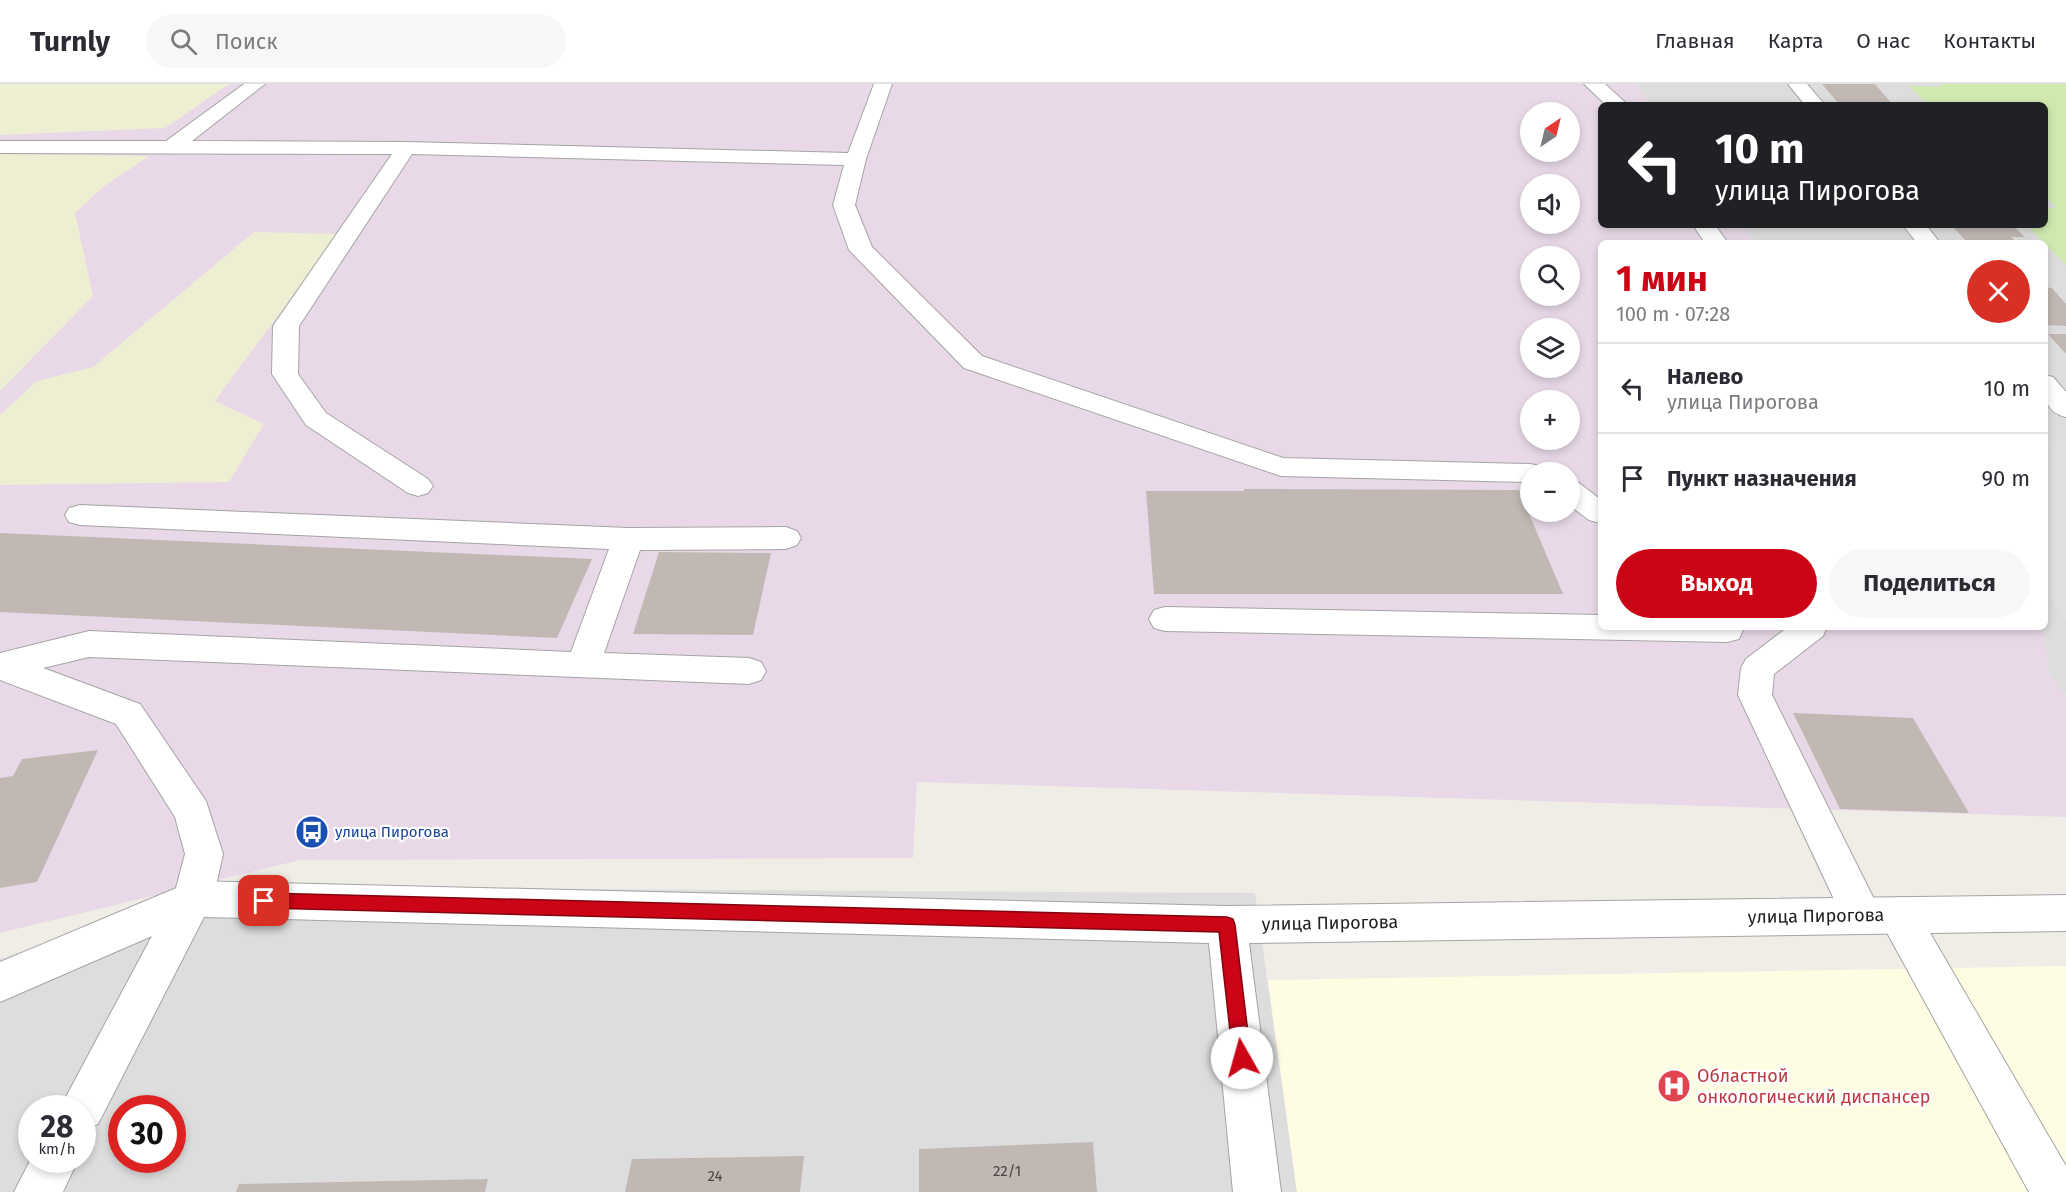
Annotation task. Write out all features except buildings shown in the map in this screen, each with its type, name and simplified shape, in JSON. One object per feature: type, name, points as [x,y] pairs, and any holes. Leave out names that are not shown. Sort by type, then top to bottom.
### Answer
[{"type":"street","points":[[171,147],[256,84]]},
{"type":"street","points":[[883,84],[856,159],[844,205],[861,250],[974,362],[1281,467],[1520,473]]},
{"type":"street","points":[[1593,84],[1614,102]]},
{"type":"street","points":[[1797,84],[1812,102]]},
{"type":"street","points":[[0,147],[406,148],[856,159]]},
{"type":"street","points":[[406,148],[286,326],[285,374],[316,419],[418,486]]},
{"type":"street","points":[[1916,228],[1926,240]]},
{"type":"street","points":[[2048,388],[2066,409]]},
{"type":"street","points":[[1580,498],[1598,512]]},
{"type":"street","points":[[80,515],[628,539],[786,538]]},
{"type":"street","points":[[583,665],[628,539]]},
{"type":"street","points":[[1165,620],[1598,626]]},
{"type":"street","points":[[1728,630],[1758,668],[1755,695],[1880,915],[2055,1192]]},
{"type":"street","points":[[1758,668],[1807,630]]},
{"type":"street","points":[[1,666],[89,644],[749,671]]},
{"type":"street","points":[[1,666],[128,714],[193,812],[204,854],[193,899],[89,1095]]},
{"type":"street","name":"улица Пирогова","points":[[0,982],[193,899],[1227,925],[2066,913]]},
{"type":"street","points":[[1227,925],[1257,1192]]},
{"type":"street","points":[[38,1192],[48,1173]]},
{"type":"shaded area","points":[[0,84],[1635,84],[1649,102],[1598,102],[1598,228],[1744,228],[1754,240],[1598,240],[1598,630],[2043,630],[2049,674],[2066,696],[2066,817],[917,782],[913,858],[300,860],[0,933]]},
{"type":"shaded area","points":[[1635,84],[2066,84],[2066,696],[2049,674],[2043,630],[2048,630],[2048,240],[1754,240],[1744,228],[2048,228],[2048,102],[1649,102]]},
{"type":"shaded area","points":[[2048,440],[2066,441],[2066,619],[2048,593]]},
{"type":"shaded area","points":[[207,887],[1255,893],[1297,1192],[0,1192],[0,959]]},
{"type":"shaded area","name":"Областной онкологический диспансер","points":[[2066,966],[2066,1192],[1297,1192],[1268,980]]},
{"type":"green space","points":[[0,84],[229,84],[165,128],[0,135]]},
{"type":"green space","points":[[1939,84],[2066,84],[2066,265],[2048,247],[2048,240],[2042,240],[2030,228],[2048,228],[2048,208],[2057,208],[2048,200],[2048,102],[1926,102],[1909,86],[1942,87]]},
{"type":"green space","points":[[0,154],[149,156],[103,187],[75,213],[93,296],[0,391]]},
{"type":"green space","points":[[254,232],[338,234],[215,401],[264,424],[229,482],[0,485],[0,415],[37,381],[93,367]]},
{"type":"place","name":"улица Пирогова","points":[[312,832]]},
{"type":"place","name":"Областной онкологический диспансер","points":[[1674,1086]]},
{"type":"route","points":[[264,901],[1227,925],[1242,1058]]}]
